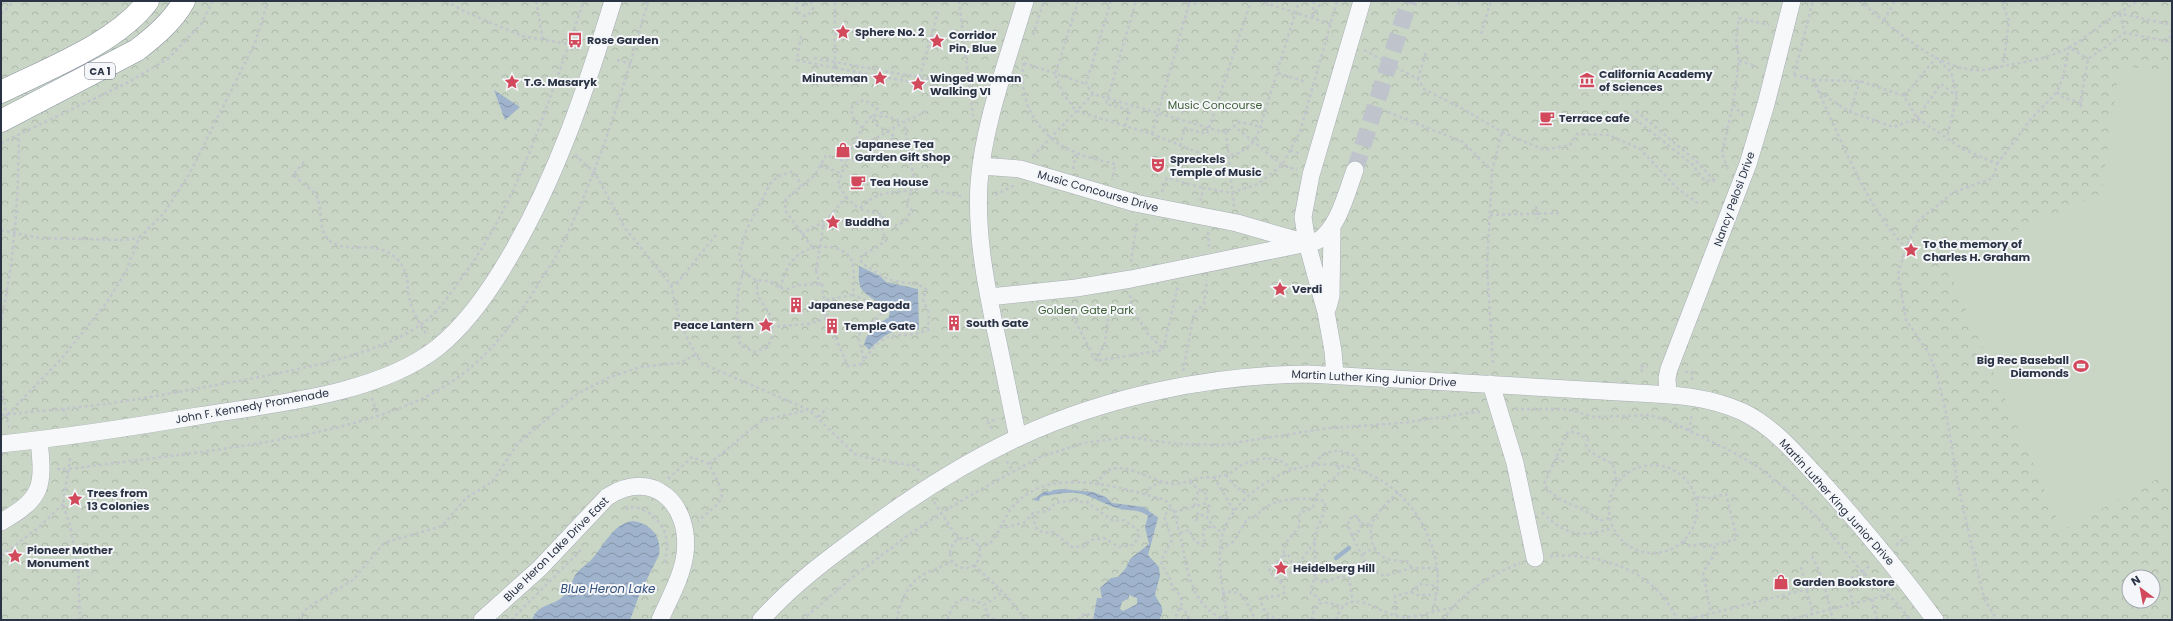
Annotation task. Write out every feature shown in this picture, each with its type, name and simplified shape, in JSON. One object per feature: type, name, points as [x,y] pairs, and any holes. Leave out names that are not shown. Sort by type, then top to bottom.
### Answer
[{"type":"highway","name":"CA 1","points":[[1,92],[106,39],[134,17],[148,1]]},
{"type":"highway","name":"CA 1","points":[[1,121],[137,50],[154,37],[170,21],[184,1]]},
{"type":"street","name":"John F. Kennedy Promenade","points":[[5,444],[271,404],[367,383],[402,369],[436,348],[465,320],[504,267],[540,200],[562,149],[613,1]]},
{"type":"street","points":[[1018,438],[989,298],[979,229],[981,166],[988,130],[1025,1]]},
{"type":"street","points":[[1335,374],[1333,351],[1326,312],[1307,243],[1303,217],[1304,203],[1362,1]]},
{"type":"street","name":"Nancy Pelosi Drive","points":[[1668,393],[1667,378],[1669,370],[1748,164],[1766,104],[1792,1]]},
{"type":"street","name":"Music Concourse Drive","points":[[981,166],[1020,169],[1135,203],[1237,223],[1307,243]]},
{"type":"street","points":[[989,298],[1076,288],[1131,279],[1307,243],[1323,238],[1332,228],[1355,170]]},
{"type":"street","points":[[1326,312],[1331,296],[1332,228]]},
{"type":"street","name":"Martin Luther King Junior Drive","points":[[761,620],[813,572],[883,518],[952,473],[1018,438],[1091,410],[1180,387],[1254,376],[1335,374],[1668,393],[1702,398],[1728,406],[1744,413],[1773,432],[1798,456],[1863,528],[1935,620]]},
{"type":"street","points":[[1491,384],[1515,463],[1535,558]]},
{"type":"street","points":[[1,522],[30,503],[39,488],[42,472],[39,440]]},
{"type":"street","name":"Blue Heron Lake Drive East","points":[[482,620],[540,568],[607,497],[617,491],[639,486],[657,489],[671,501],[681,518],[685,530],[685,549],[682,567],[660,620]]},
{"type":"path","points":[[1,14],[14,1]]},
{"type":"path","points":[[7,414],[62,358],[108,301],[128,269],[139,238],[164,214],[190,173],[255,43],[266,8],[265,1]]},
{"type":"path","points":[[446,1],[464,11],[522,36],[568,44],[575,47]]},
{"type":"path","points":[[536,1],[543,40]]},
{"type":"path","points":[[1,415],[63,409],[185,392],[295,370],[353,355],[405,334],[428,319],[447,299],[471,265],[500,216],[540,126],[584,1]]},
{"type":"path","points":[[595,173],[631,64],[648,1]]},
{"type":"path","points":[[798,1],[796,10],[804,16],[808,15],[813,9],[811,1]]},
{"type":"path","points":[[804,7],[805,1]]},
{"type":"path","points":[[835,1],[836,68]]},
{"type":"path","points":[[959,1],[974,120]]},
{"type":"path","points":[[1031,42],[1044,1]]},
{"type":"path","points":[[1078,1],[1056,75],[1065,96],[1076,110],[1152,134],[1207,156],[1228,156],[1242,152],[1254,142],[1262,127],[1299,1]]},
{"type":"path","points":[[1086,84],[1111,1]]},
{"type":"path","points":[[1125,126],[1130,110],[1106,104],[1136,1]]},
{"type":"path","points":[[1182,1],[1189,4],[1203,1]]},
{"type":"path","points":[[1180,146],[1185,128],[1207,134],[1252,1]]},
{"type":"path","points":[[1259,1],[1331,24]]},
{"type":"path","points":[[1312,18],[1314,1]]},
{"type":"path","points":[[1312,18],[1322,1]]},
{"type":"path","points":[[1156,208],[1167,178],[1204,188],[1231,193],[1258,184],[1282,165],[1300,132],[1337,1]]},
{"type":"path","points":[[1391,1],[1398,1]]},
{"type":"path","points":[[1458,5],[1460,1]]},
{"type":"path","points":[[1481,34],[1490,1]]},
{"type":"path","points":[[1813,1],[1794,76],[1813,80],[1860,81],[1904,96],[1916,118],[1964,149],[1997,164]]},
{"type":"path","points":[[1859,1],[1909,40],[1936,58],[1951,72],[1957,96],[1947,137]]},
{"type":"path","points":[[1884,20],[1895,1]]},
{"type":"path","points":[[2002,1],[2010,21],[2003,66]]},
{"type":"path","points":[[1936,58],[1977,71],[2043,57],[2069,47],[2138,1]]},
{"type":"path","points":[[1152,134],[1189,4]]},
{"type":"path","points":[[918,83],[938,12]]},
{"type":"path","points":[[2118,13],[2121,15],[2125,33]]},
{"type":"path","points":[[2057,92],[2064,98],[2081,101],[2088,59],[2125,33],[2170,42],[2172,24],[2118,13]]},
{"type":"path","points":[[1728,169],[1722,153],[1733,104],[1739,61],[1736,39],[1739,18],[1769,25]]},
{"type":"path","points":[[797,60],[801,36]]},
{"type":"path","points":[[2069,47],[2088,59]]},
{"type":"path","points":[[1997,620],[1984,598],[1958,485],[1946,412],[1936,371],[1928,352],[1906,320],[1898,274],[1906,248],[1919,220],[1954,192],[1993,178],[1997,164],[2031,118],[2057,92],[2063,77],[2069,47]]},
{"type":"path","points":[[1364,50],[1418,78],[1424,89],[1465,110],[1502,132],[1544,150],[1570,146],[1577,134],[1609,135],[1640,149],[1678,189],[1699,204]]},
{"type":"path","points":[[1418,78],[1426,52]]},
{"type":"path","points":[[1026,56],[1022,75],[1026,103],[1037,123],[1050,139],[1076,153],[1115,164],[1108,195]]},
{"type":"path","points":[[793,59],[950,89],[953,84],[814,58]]},
{"type":"path","points":[[1904,96],[1936,58]]},
{"type":"path","points":[[617,60],[631,64]]},
{"type":"path","points":[[1739,61],[1757,66]]},
{"type":"path","points":[[1024,64],[1086,84],[1093,94],[1209,129],[1226,132]]},
{"type":"path","points":[[1278,73],[1306,82]]},
{"type":"path","points":[[1813,80],[1842,146],[1868,193],[1894,234],[1906,248]]},
{"type":"path","points":[[1850,112],[1860,81]]},
{"type":"path","points":[[1819,92],[1850,112],[1894,127],[1916,118],[1941,84],[1957,96]]},
{"type":"path","points":[[1020,169],[1093,94]]},
{"type":"path","points":[[862,128],[854,120],[850,110],[858,101],[864,100],[870,103],[887,117]]},
{"type":"path","points":[[1733,104],[1743,116]]},
{"type":"path","points":[[847,158],[863,162],[870,154],[869,142],[886,131],[927,111]]},
{"type":"path","points":[[1630,115],[1692,164],[1705,181],[1715,181],[1695,160],[1636,111]]},
{"type":"path","points":[[1388,112],[1463,142],[1492,171]]},
{"type":"path","points":[[872,115],[887,117],[904,122]]},
{"type":"path","points":[[833,332],[848,366],[862,364],[873,348],[887,336],[909,335],[928,330],[929,313],[923,301],[926,289],[919,284],[887,279],[874,269],[862,264],[860,257],[886,241],[881,226],[883,222],[883,215],[859,209],[846,197],[838,184],[847,158],[862,128],[872,115]]},
{"type":"path","points":[[870,154],[880,157],[894,136],[877,125],[872,115]]},
{"type":"path","points":[[904,122],[914,180],[920,184]]},
{"type":"path","points":[[1231,193],[1226,132],[1233,125],[1240,122],[1262,127]]},
{"type":"path","points":[[1233,125],[1282,165],[1302,171]]},
{"type":"path","points":[[1493,363],[1487,268],[1492,171],[1502,132]]},
{"type":"path","points":[[1,320],[11,276],[18,200],[19,135]]},
{"type":"path","points":[[562,149],[579,157],[595,173],[625,228],[671,285],[683,328],[696,354],[703,364],[809,410],[855,454],[915,466],[922,474]]},
{"type":"path","points":[[1290,150],[1298,153]]},
{"type":"path","points":[[812,248],[785,210],[786,199],[815,175],[826,154],[846,162]]},
{"type":"path","points":[[304,162],[293,175],[315,195],[323,232],[329,240],[337,246],[377,248],[387,252],[397,259],[405,270],[411,305],[420,324],[436,348]]},
{"type":"path","points":[[820,165],[842,174]]},
{"type":"path","points":[[756,280],[758,296],[770,315],[772,336],[768,347],[754,352],[740,344],[737,319],[738,292],[743,272],[739,256],[746,231],[770,184],[777,178],[791,172],[797,176],[802,186]]},
{"type":"path","points":[[988,199],[1037,174]]},
{"type":"path","points":[[1180,387],[1194,313],[1204,304],[1209,262],[1201,216],[1204,188]]},
{"type":"path","points":[[859,209],[870,198],[892,191],[911,191],[919,189]]},
{"type":"path","points":[[935,190],[966,198]]},
{"type":"path","points":[[883,222],[895,226],[905,221],[912,210],[907,206],[911,191]]},
{"type":"path","points":[[826,318],[826,300],[822,284],[820,285],[816,271],[823,227],[825,222],[846,197]]},
{"type":"path","points":[[1131,265],[1137,213],[1135,203]]},
{"type":"path","points":[[1536,206],[1537,220]]},
{"type":"path","points":[[1490,215],[1536,213],[1562,214]]},
{"type":"path","points":[[802,235],[809,229],[825,222]]},
{"type":"path","points":[[1,230],[39,238],[124,240],[139,238]]},
{"type":"path","points":[[671,285],[678,282],[716,235]]},
{"type":"path","points":[[780,288],[787,267],[797,256],[812,248],[837,249],[848,256],[853,266],[853,295]]},
{"type":"path","points":[[743,272],[756,280],[769,281],[780,288],[788,289],[799,285],[820,285]]},
{"type":"path","points":[[1163,350],[1179,282]]},
{"type":"path","points":[[1076,288],[1064,300],[1096,361]]},
{"type":"path","points":[[1129,288],[1131,307],[1148,334],[1163,350]]},
{"type":"path","points":[[826,300],[853,295],[870,302],[882,312],[879,318],[860,330],[859,340],[864,360]]},
{"type":"path","points":[[1096,361],[1105,343],[1110,311],[1131,307]]},
{"type":"path","points":[[771,327],[808,324],[826,318],[831,320]]},
{"type":"path","points":[[1096,361],[1163,350]]},
{"type":"path","points":[[298,620],[307,608],[353,580],[384,543],[442,526],[466,498],[492,482],[519,442],[577,394],[608,378],[640,367],[680,363],[696,354]]},
{"type":"path","points":[[1642,372],[1641,366],[1648,367]]},
{"type":"path","points":[[1685,372],[1692,372],[1692,380]]},
{"type":"path","points":[[367,383],[378,417]]},
{"type":"path","points":[[1,384],[7,414],[5,444]]},
{"type":"path","points":[[818,417],[827,408]]},
{"type":"path","points":[[63,409],[66,416]]},
{"type":"path","points":[[802,620],[853,577],[907,536],[941,513],[1040,457],[1084,442],[1128,438],[1177,444],[1222,445],[1329,428],[1402,423],[1499,409],[1565,409],[1595,417],[1650,416],[1669,421],[1733,452],[1758,467],[1786,489],[1817,517],[1864,573],[1889,595],[1911,620]]},
{"type":"path","points":[[709,464],[761,421],[809,410]]},
{"type":"path","points":[[1649,410],[1650,416]]},
{"type":"path","points":[[1689,431],[1692,414]]},
{"type":"path","points":[[992,428],[988,422],[998,419]]},
{"type":"path","points":[[1609,518],[1599,521],[1592,514],[1550,494],[1544,484],[1568,432],[1576,432],[1588,439],[1586,445],[1590,452],[1613,464],[1618,483]]},
{"type":"path","points":[[1314,465],[1322,455],[1330,452],[1344,451],[1356,457],[1360,471]]},
{"type":"path","points":[[668,480],[692,457],[709,464],[720,486],[722,497],[718,504],[696,522]]},
{"type":"path","points":[[70,458],[63,504],[70,526],[78,567],[80,620]]},
{"type":"path","points":[[1098,485],[1101,476],[1107,470],[1113,468],[1140,472],[1163,481],[1176,484],[1226,475],[1241,465],[1264,458],[1276,460],[1291,469]]},
{"type":"path","points":[[1556,458],[1564,462]]},
{"type":"path","points":[[1007,461],[1013,472]]},
{"type":"path","points":[[1649,464],[1664,466],[1678,472],[1689,482],[1697,498],[1698,511],[1695,525],[1683,542],[1677,547],[1664,553],[1650,554],[1636,550],[1624,543],[1613,528],[1609,518],[1608,504],[1613,490],[1622,477],[1635,468],[1649,464]]},
{"type":"path","points":[[1226,620],[1222,593],[1221,550],[1223,533],[1234,511],[1248,495],[1279,474],[1291,469],[1314,465],[1339,465],[1360,471],[1388,484],[1398,492],[1419,516],[1431,545],[1437,568],[1437,586],[1433,610]]},
{"type":"path","points":[[1283,556],[1285,544],[1299,527],[1300,513],[1313,508],[1315,498],[1322,485],[1338,475],[1339,465]]},
{"type":"path","points":[[57,469],[69,469]]},
{"type":"path","points":[[1226,475],[1234,485],[1248,495]]},
{"type":"path","points":[[1214,477],[1234,511]]},
{"type":"path","points":[[1145,495],[1151,486],[1163,481]]},
{"type":"path","points":[[1189,481],[1198,490],[1206,494],[1207,503],[1210,506],[1207,518]]},
{"type":"path","points":[[979,547],[990,543],[1011,509],[1021,498],[1038,487],[1055,482],[1098,485],[1163,500],[1174,512],[1192,585],[1198,599],[1206,609],[1226,620]]},
{"type":"path","points":[[1194,506],[1197,499],[1198,490]]},
{"type":"path","points":[[1398,492],[1380,511],[1372,525],[1371,541],[1386,558],[1407,561],[1412,568]]},
{"type":"path","points":[[1683,542],[1690,546],[1702,544],[1703,547],[1737,539],[1726,494],[1706,499],[1702,496],[1697,498]]},
{"type":"path","points":[[1221,550],[1232,542],[1248,518],[1258,515],[1261,510],[1280,502],[1306,498],[1315,498],[1324,501],[1325,504],[1322,520],[1316,531],[1315,578],[1311,594],[1318,597],[1321,602]]},
{"type":"path","points":[[1000,526],[1004,528],[1025,522],[1033,513],[1048,511],[1055,502],[1074,500],[1078,502],[1087,502],[1113,521],[1124,520],[1138,530],[1139,537],[1133,545],[1119,547],[1104,538],[1090,540],[1085,546],[1072,547],[1053,532],[1043,533],[1035,527],[1033,513]]},
{"type":"path","points":[[933,501],[960,540]]},
{"type":"path","points":[[1174,512],[1207,503]]},
{"type":"path","points":[[1,556],[38,528],[63,504]]},
{"type":"path","points":[[623,508],[631,506],[640,508],[661,525],[666,538],[664,569]]},
{"type":"path","points":[[1171,508],[1164,516],[1172,540],[1161,561],[1163,569],[1172,578],[1172,588],[1180,595],[1182,603],[1174,620]]},
{"type":"path","points":[[1541,510],[1554,524],[1581,536],[1613,528]]},
{"type":"path","points":[[1198,521],[1196,518],[1198,513],[1207,518],[1213,526],[1223,533]]},
{"type":"path","points":[[1352,535],[1359,531],[1361,523],[1358,517],[1354,515],[1350,517],[1348,528],[1352,535],[1363,554],[1369,569],[1384,576],[1412,568],[1437,568]]},
{"type":"path","points":[[1361,523],[1372,525]]},
{"type":"path","points":[[1180,533],[1189,530],[1196,542],[1203,546],[1205,543],[1203,534],[1204,529],[1213,526]]},
{"type":"path","points":[[1896,545],[1906,537]]},
{"type":"path","points":[[960,540],[972,540],[979,547],[979,560],[974,565],[962,568],[952,561],[951,550],[953,545],[960,540]]},
{"type":"path","points":[[1293,566],[1299,563],[1315,542]]},
{"type":"path","points":[[1711,613],[1703,572],[1715,554],[1714,545]]},
{"type":"path","points":[[511,620],[584,547]]},
{"type":"path","points":[[1363,554],[1375,547]]},
{"type":"path","points":[[1280,581],[1291,572],[1293,566],[1288,554],[1283,556],[1270,567],[1269,572],[1280,581],[1284,587],[1284,593],[1280,596],[1263,597],[1260,599],[1263,609],[1269,616],[1280,620]]},
{"type":"path","points":[[1443,620],[1452,608],[1481,582],[1508,568],[1535,558],[1552,556],[1581,556],[1594,558],[1623,568],[1645,580],[1670,607],[1676,620]]},
{"type":"path","points":[[1812,556],[1824,585],[1833,620]]},
{"type":"path","points":[[897,620],[903,597],[913,582],[925,574],[952,561]]},
{"type":"path","points":[[974,565],[1001,589],[1025,620]]},
{"type":"path","points":[[1688,619],[1808,590],[1846,579],[1864,573],[1871,565]]},
{"type":"path","points":[[1801,567],[1813,614]]},
{"type":"path","points":[[1315,578],[1324,583],[1341,576],[1349,578],[1353,602]]},
{"type":"path","points":[[1846,579],[1853,604]]},
{"type":"path","points":[[1396,616],[1395,596],[1411,592],[1420,584],[1437,586]]},
{"type":"path","points":[[984,605],[998,595],[1001,589]]},
{"type":"path","points":[[1411,592],[1416,595],[1436,595]]},
{"type":"path","points":[[1222,593],[1240,593],[1244,597],[1256,620]]},
{"type":"path","points":[[1787,620],[1889,595]]},
{"type":"path","points":[[948,620],[954,605],[958,601],[972,599],[984,605],[989,616],[994,620]]},
{"type":"path","points":[[1872,599],[1877,620]]},
{"type":"path","points":[[1336,620],[1344,607],[1353,602],[1362,601],[1396,616],[1408,617],[1433,610],[1452,608]]},
{"type":"path","points":[[1312,620],[1314,609],[1321,602],[1329,602],[1344,607]]},
{"type":"path","points":[[1180,608],[1185,611],[1190,620]]},
{"type":"path","points":[[1078,620],[1085,613],[1094,617]]},
{"type":"path","points":[[1267,620],[1269,616]]},
{"type":"path","points":[[1688,619],[1698,620]]},
{"type":"green space","name":"Golden Gate Park","points":[[1,1],[2172,1],[2172,620],[1,620]]},
{"type":"green space","name":"Big Rec Baseball Diamonds","points":[[2120,65],[2172,74],[2172,471],[2062,530],[1945,261],[2101,194]]},
{"type":"water","points":[[494,90],[520,107],[505,120]]},
{"type":"water","points":[[859,266],[880,276],[886,282],[918,289],[919,330],[904,329],[891,332],[869,350],[864,344],[870,331],[876,325],[889,317],[890,310],[862,290],[859,281]]},
{"type":"water","points":[[1062,489],[1093,492],[1106,497],[1112,503],[1144,507],[1158,518],[1148,555],[1159,567],[1160,576],[1155,594],[1162,606],[1162,612],[1159,620],[1093,620],[1097,598],[1102,598],[1100,588],[1111,578],[1118,577],[1126,568],[1130,559],[1149,544],[1145,527],[1148,516],[1141,512],[1117,508],[1079,493],[1062,493],[1044,496],[1040,498],[1039,501],[1033,500],[1045,491],[1050,492],[1053,490]],"holes":[[[1129,595],[1137,598],[1137,604],[1123,611],[1120,609],[1122,602],[1129,598]]]},
{"type":"water","name":"Blue Heron Lake","points":[[633,521],[645,525],[654,532],[659,542],[659,555],[640,593],[630,620],[532,620],[535,614],[543,607],[562,598],[578,572],[592,559],[614,530]]},
{"type":"waterway","points":[[1336,558],[1349,548]]},
{"type":"tunnel","points":[[1355,170],[1409,1]]},
{"type":"place","name":"Sphere No. 2","points":[[843,32]]},
{"type":"place","name":"Rose Garden","points":[[575,40]]},
{"type":"place","name":"Corridor Pin, Blue","points":[[937,41]]},
{"type":"place","name":"Minuteman","points":[[880,78]]},
{"type":"place","name":"California Academy of Sciences","points":[[1587,80]]},
{"type":"place","name":"T.G. Masaryk","points":[[512,82]]},
{"type":"place","name":"Winged Woman Walking VI","points":[[918,84]]},
{"type":"place","name":"Terrace cafe","points":[[1547,118]]},
{"type":"place","name":"Japanese Tea Garden Gift Shop","points":[[843,150]]},
{"type":"place","name":"Spreckels Temple of Music","points":[[1158,165]]},
{"type":"place","name":"Tea House","points":[[858,182]]},
{"type":"place","name":"Buddha","points":[[833,222]]},
{"type":"place","name":"To the memory of Charles H. Graham","points":[[1911,250]]},
{"type":"place","name":"Verdi","points":[[1280,289]]},
{"type":"place","name":"Japanese Pagoda","points":[[796,305]]},
{"type":"place","name":"South Gate","points":[[954,323]]},
{"type":"place","name":"Peace Lantern","points":[[766,325]]},
{"type":"place","name":"Temple Gate","points":[[832,326]]},
{"type":"place","name":"Big Rec Baseball Diamonds","points":[[2081,366]]},
{"type":"place","name":"Trees from 13 Colonies","points":[[75,499]]},
{"type":"place","name":"Pioneer Mother Monument","points":[[15,556]]},
{"type":"place","name":"Heidelberg Hill","points":[[1281,568]]},
{"type":"place","name":"Garden Bookstore","points":[[1781,582]]},
{"type":"park label","name":"Music Concourse","points":[[1215,105]]}]
